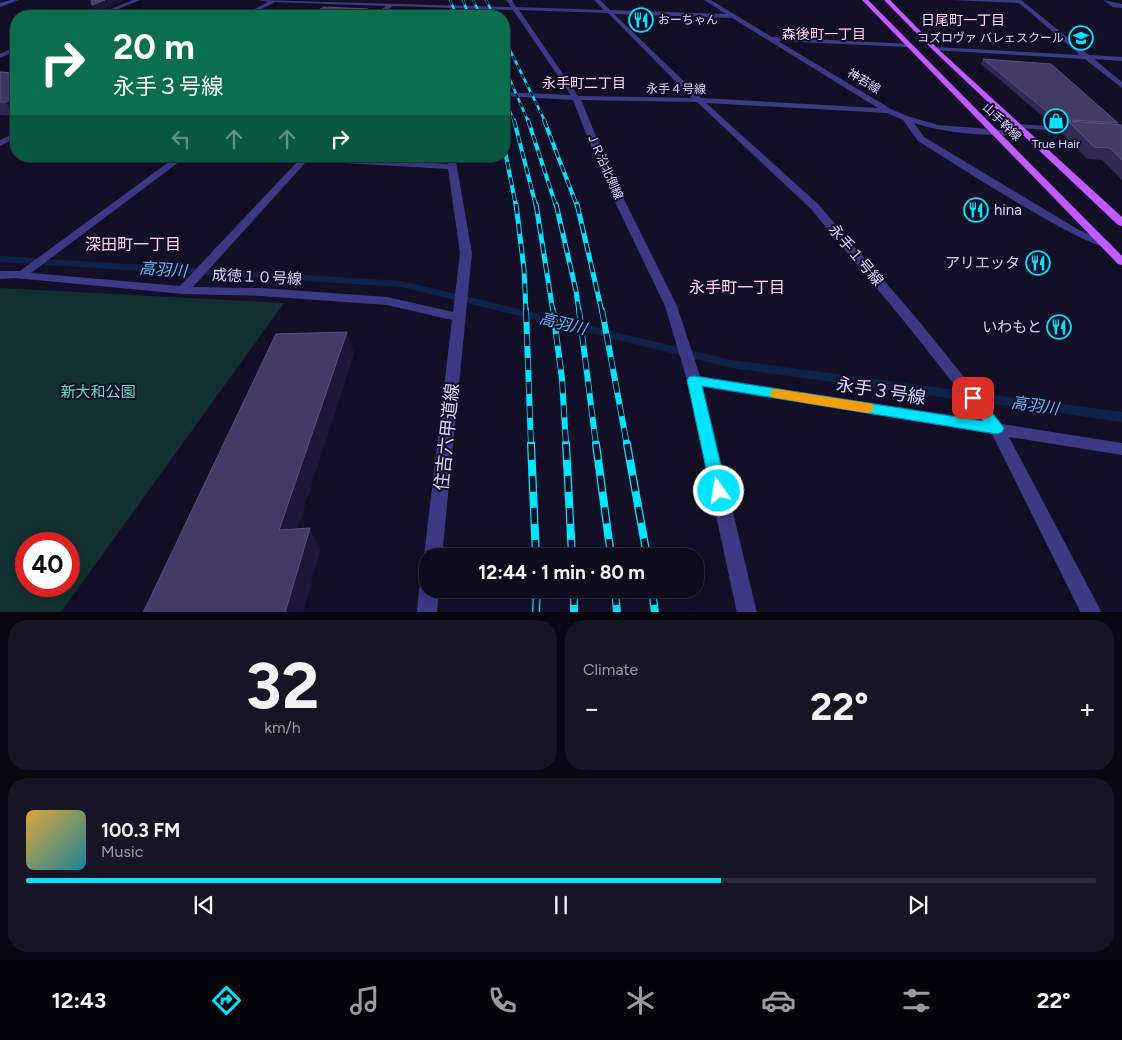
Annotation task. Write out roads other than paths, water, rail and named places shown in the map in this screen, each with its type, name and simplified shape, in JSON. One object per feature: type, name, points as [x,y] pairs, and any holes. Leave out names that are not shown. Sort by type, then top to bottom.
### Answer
[{"type":"main road","name":"山手幹線","points":[[865,0],[908,46],[1122,262]]},
{"type":"main road","name":"山手幹線","points":[[887,0],[935,49],[1122,223]]},
{"type":"street","points":[[0,5],[16,0]]},
{"type":"street","points":[[112,10],[137,0]]},
{"type":"street","points":[[260,0],[733,16]]},
{"type":"street","points":[[256,10],[275,0]]},
{"type":"street","name":"ＪＲ沿北側線","points":[[509,0],[514,10],[576,98],[608,177],[671,306],[693,379]]},
{"type":"street","name":"永手１号線","points":[[598,0],[699,100],[814,206],[869,270],[996,427],[1092,612]]},
{"type":"street","name":"神若線","points":[[707,0],[888,111],[907,120],[935,127],[1026,134]]},
{"type":"street","points":[[955,0],[1019,1],[1122,86]]},
{"type":"street","points":[[1106,0],[1115,6],[1122,7]]},
{"type":"street","points":[[384,10],[392,4]]},
{"type":"street","points":[[770,38],[908,46]]},
{"type":"street","points":[[935,49],[1122,60]]},
{"type":"street","name":"永手４号線","points":[[510,94],[576,98],[699,100],[888,111]]},
{"type":"street","points":[[907,120],[921,138],[1075,232],[1106,246]]},
{"type":"street","points":[[1018,126],[1087,130]]},
{"type":"street","points":[[22,275],[175,162]]},
{"type":"street","points":[[187,286],[301,162]]},
{"type":"street","name":"住吉六甲道線","points":[[434,548],[466,253],[452,162]]},
{"type":"street","name":"成徳１０号線","points":[[0,275],[187,286],[387,301],[460,318]]},
{"type":"street","points":[[693,379],[747,612]]},
{"type":"street","name":"永手３号線","points":[[693,379],[1122,449]]},
{"type":"street","points":[[427,612],[429,598]]},
{"type":"waterway","name":"高羽川","points":[[0,259],[402,284],[732,364],[1122,417]]},
{"type":"railway","points":[[450,0],[454,10]]},
{"type":"railway","points":[[463,0],[467,10]]},
{"type":"railway","points":[[473,0],[478,10]]},
{"type":"railway","points":[[486,0],[491,10]]},
{"type":"railway","points":[[510,50],[545,121]]},
{"type":"railway","points":[[510,80],[528,121]]},
{"type":"railway","points":[[510,111],[514,121]]},
{"type":"railway","points":[[514,120],[536,206]]},
{"type":"railway","points":[[528,120],[556,206]]},
{"type":"railway","points":[[544,120],[577,206]]},
{"type":"railway","points":[[507,162],[516,206]]},
{"type":"railway","points":[[516,204],[524,269],[526,312]]},
{"type":"railway","points":[[536,204],[553,312]]},
{"type":"railway","points":[[556,204],[579,312]]},
{"type":"railway","points":[[577,204],[602,312]]},
{"type":"railway","points":[[526,310],[531,445]]},
{"type":"railway","points":[[553,310],[562,379],[566,445]]},
{"type":"railway","points":[[579,310],[596,445]]},
{"type":"railway","points":[[602,310],[627,445]]},
{"type":"railway","points":[[531,444],[536,548]]},
{"type":"railway","points":[[566,444],[572,548]]},
{"type":"railway","points":[[596,444],[610,548]]},
{"type":"railway","points":[[627,444],[646,548]]},
{"type":"railway","points":[[536,612],[537,598]]},
{"type":"railway","points":[[574,598],[574,612]]},
{"type":"railway","points":[[616,598],[617,612]]},
{"type":"railway","points":[[653,598],[655,612]]},
{"type":"place","name":"おーちゃん","points":[[641,20]]},
{"type":"place","name":"コズロヴァ バレェスクール","points":[[1081,38]]},
{"type":"place","name":"True Hair","points":[[1056,121]]},
{"type":"place","name":"hina","points":[[976,210]]},
{"type":"place","name":"アリエッタ","points":[[1038,263]]},
{"type":"place","name":"いわもと","points":[[1059,327]]},
{"type":"district","name":"日尾町一丁目","points":[[963,20]]},
{"type":"district","name":"森後町一丁目","points":[[824,34]]},
{"type":"district","name":"永手町二丁目","points":[[584,83]]},
{"type":"district","name":"深田町一丁目","points":[[133,244]]},
{"type":"district","name":"永手町一丁目","points":[[737,287]]},
{"type":"park label","name":"新大和公園","points":[[98,392]]}]
